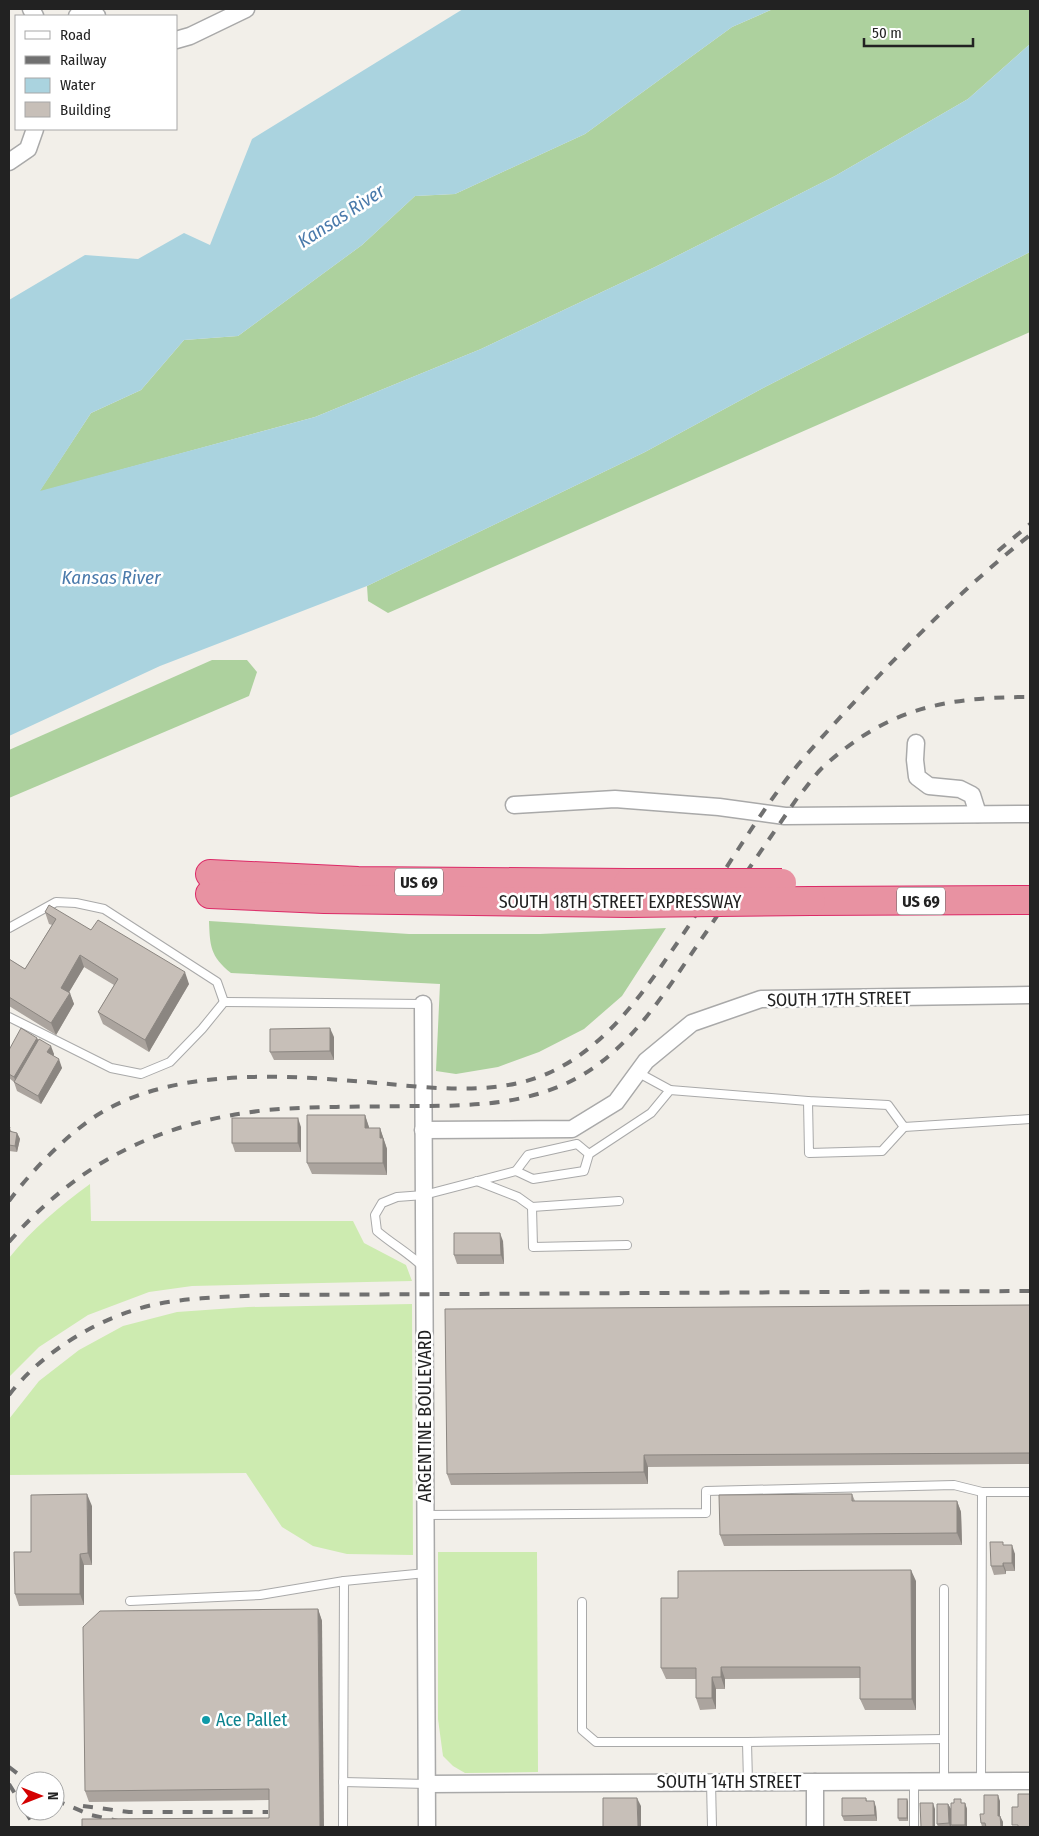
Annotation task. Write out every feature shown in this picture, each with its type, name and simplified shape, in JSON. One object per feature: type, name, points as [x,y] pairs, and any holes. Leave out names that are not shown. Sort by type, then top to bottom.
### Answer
[{"type":"highway","name":"SOUTH 18TH STREET EXPRESSWAY","points":[[811,892],[1030,881]]},
{"type":"highway","name":"SOUTH 18TH STREET EXPRESSWAY","points":[[210,884],[324,900],[628,893],[811,892],[1030,900]]},
{"type":"street","points":[[178,39],[190,36],[246,9]]},
{"type":"street","points":[[9,162],[28,149],[35,130]]},
{"type":"street","points":[[916,743],[917,777],[929,786],[960,789],[972,795],[978,814]]},
{"type":"street","points":[[514,805],[615,799],[719,807],[785,816],[1030,814]]},
{"type":"street","name":"SOUTH 17TH STREET","points":[[423,1130],[572,1129],[616,1102],[646,1061],[692,1022],[761,999],[1030,995]]},
{"type":"street","name":"ARGENTINE BOULEVARD","points":[[423,1004],[426,1827]]},
{"type":"street","name":"SOUTH 14TH STREET","points":[[427,1784],[1030,1781]]},
{"type":"street","points":[[815,1782],[815,1827]]},
{"type":"lane","points":[[9,928],[56,902],[76,903],[104,909],[217,982],[224,1002]]},
{"type":"lane","points":[[224,1002],[423,1004]]},
{"type":"lane","points":[[9,1017],[110,1068],[141,1074],[170,1062],[202,1030],[224,1002]]},
{"type":"lane","points":[[638,1072],[670,1090],[808,1102],[888,1105],[904,1127]]},
{"type":"lane","points":[[516,1171],[533,1180],[584,1171],[589,1154],[651,1113],[670,1090]]},
{"type":"lane","points":[[808,1102],[809,1153],[882,1151],[904,1127],[1030,1119]]},
{"type":"lane","points":[[424,1269],[409,1254],[394,1246],[377,1232],[375,1215],[382,1203],[397,1197],[424,1195],[516,1171],[528,1156],[577,1144],[589,1154]]},
{"type":"lane","points":[[477,1181],[518,1197],[532,1207],[619,1201]]},
{"type":"lane","points":[[532,1207],[533,1247],[627,1245]]},
{"type":"lane","points":[[426,1515],[706,1513],[706,1491],[954,1485],[982,1492],[1030,1492]]},
{"type":"lane","points":[[981,1781],[982,1492]]},
{"type":"lane","points":[[130,1601],[260,1595],[344,1581],[426,1573]]},
{"type":"lane","points":[[342,1827],[344,1581]]},
{"type":"lane","points":[[944,1589],[944,1781]]},
{"type":"lane","points":[[582,1602],[582,1730],[596,1742],[944,1739]]},
{"type":"lane","points":[[747,1742],[748,1782]]},
{"type":"lane","points":[[914,1781],[914,1827]]},
{"type":"lane","points":[[343,1782],[427,1784]]},
{"type":"lane","points":[[711,1782],[712,1827]]},
{"type":"green space","points":[[773,9],[1030,9],[1030,44],[968,99],[835,176],[655,267],[481,349],[315,417],[39,492],[91,413],[141,390],[184,340],[238,336],[362,245],[415,196],[455,194],[585,134],[732,27]]},
{"type":"green space","points":[[1030,252],[1030,332],[388,613],[368,601],[367,586],[645,452],[765,387]]},
{"type":"green space","points":[[212,660],[247,660],[257,672],[249,696],[9,798],[9,750]]},
{"type":"green space","points":[[209,921],[409,934],[540,934],[666,928],[622,996],[584,1029],[539,1052],[498,1067],[456,1074],[436,1071],[440,984],[231,973],[219,961],[212,950]]},
{"type":"green space","points":[[90,1184],[91,1221],[353,1221],[364,1243],[406,1265],[412,1281],[192,1286],[149,1292],[88,1315],[39,1347],[9,1377],[9,1258],[47,1218]]},
{"type":"green space","points":[[412,1304],[413,1555],[347,1554],[313,1546],[282,1527],[246,1473],[9,1475],[9,1419],[39,1381],[79,1350],[123,1326],[177,1312],[248,1307]]},
{"type":"green space","points":[[438,1552],[537,1552],[538,1772],[465,1773],[453,1766],[443,1756],[438,1719]]},
{"type":"water","name":"Kansas River","points":[[463,9],[773,9],[732,27],[585,134],[455,194],[415,196],[362,245],[238,336],[184,340],[141,390],[91,413],[40,491],[315,417],[481,349],[655,267],[835,176],[968,99],[1030,44],[1030,252],[765,387],[645,452],[367,586],[160,666],[9,736],[9,300],[85,255],[138,259],[184,233],[210,245],[252,139]]},
{"type":"building","points":[[49,905],[91,930],[98,920],[185,972],[145,1040],[98,1012],[118,979],[80,955],[61,988],[70,993],[51,1023],[9,997],[9,959],[25,969],[56,919],[45,912]]},
{"type":"building","points":[[21,1028],[37,1038],[14,1077],[9,1074],[9,1050]]},
{"type":"building","points":[[330,1028],[330,1051],[270,1052],[270,1029]]},
{"type":"building","points":[[39,1039],[51,1046],[47,1052],[59,1059],[38,1096],[14,1082]]},
{"type":"building","points":[[307,1115],[365,1115],[365,1128],[380,1128],[380,1138],[383,1138],[383,1163],[307,1163]]},
{"type":"building","points":[[232,1118],[298,1118],[298,1143],[232,1143]]},
{"type":"building","points":[[9,1131],[17,1133],[15,1146],[9,1145]]},
{"type":"building","points":[[454,1233],[500,1233],[501,1255],[454,1255]]},
{"type":"building","points":[[1030,1305],[1030,1453],[644,1455],[644,1472],[447,1474],[445,1309]]},
{"type":"building","points":[[87,1494],[88,1553],[80,1554],[80,1594],[15,1594],[14,1552],[31,1552],[31,1495]]},
{"type":"building","points":[[852,1494],[852,1501],[957,1501],[957,1533],[720,1535],[719,1495]]},
{"type":"building","points":[[990,1542],[1003,1542],[1003,1545],[1012,1545],[1012,1563],[1003,1563],[1003,1566],[991,1566]]},
{"type":"building","points":[[911,1570],[912,1699],[860,1699],[860,1667],[721,1667],[721,1677],[712,1677],[712,1698],[696,1698],[696,1668],[661,1668],[661,1598],[678,1598],[678,1571]]},
{"type":"building","name":"Ace Pallet","points":[[318,1609],[320,1827],[82,1827],[82,1819],[269,1818],[269,1789],[85,1791],[83,1627],[100,1611]]},
{"type":"building","points":[[1018,1794],[1030,1794],[1030,1827],[1012,1825],[1012,1807],[1018,1807]]},
{"type":"building","points":[[984,1795],[998,1795],[998,1816],[1000,1816],[1001,1827],[986,1827],[985,1823],[981,1823],[980,1814],[984,1814]]},
{"type":"building","points":[[603,1798],[637,1798],[638,1827],[603,1827]]},
{"type":"building","points":[[842,1798],[866,1798],[866,1801],[874,1801],[875,1815],[842,1816]]},
{"type":"building","points":[[898,1799],[907,1799],[907,1818],[898,1818]]},
{"type":"building","points":[[954,1799],[961,1799],[961,1803],[965,1803],[965,1825],[951,1825],[951,1803],[954,1803]]},
{"type":"building","points":[[920,1803],[933,1803],[933,1827],[921,1827]]},
{"type":"building","points":[[937,1804],[948,1804],[949,1823],[937,1824]]},
{"type":"railway","points":[[998,551],[1030,524]]},
{"type":"railway","points":[[9,1201],[29,1177],[79,1128],[104,1111],[136,1096],[170,1086],[206,1080],[243,1077],[281,1077],[450,1088],[492,1087],[532,1079],[570,1062],[604,1035],[633,1004],[659,970],[760,816],[808,753],[920,634],[985,573],[1030,535]]},
{"type":"railway","points":[[9,1242],[64,1189],[94,1168],[125,1150],[192,1124],[267,1110],[499,1102],[521,1098],[564,1085],[584,1074],[621,1045],[653,1009],[798,797],[822,768],[846,748],[894,719],[918,710],[971,700],[1030,697]]},
{"type":"railway","points":[[9,1395],[34,1368],[80,1334],[114,1317],[131,1311],[181,1300],[268,1295],[1030,1291]]},
{"type":"railway","points":[[9,1767],[15,1772]]},
{"type":"railway","points":[[9,1784],[15,1794]]},
{"type":"railway","points":[[65,1804],[91,1815],[118,1821]]},
{"type":"railway","points":[[83,1806],[129,1812],[268,1812]]},
{"type":"railway","points":[[31,1821],[35,1827]]},
{"type":"place","name":"Ace Pallet","points":[[206,1720]]}]
